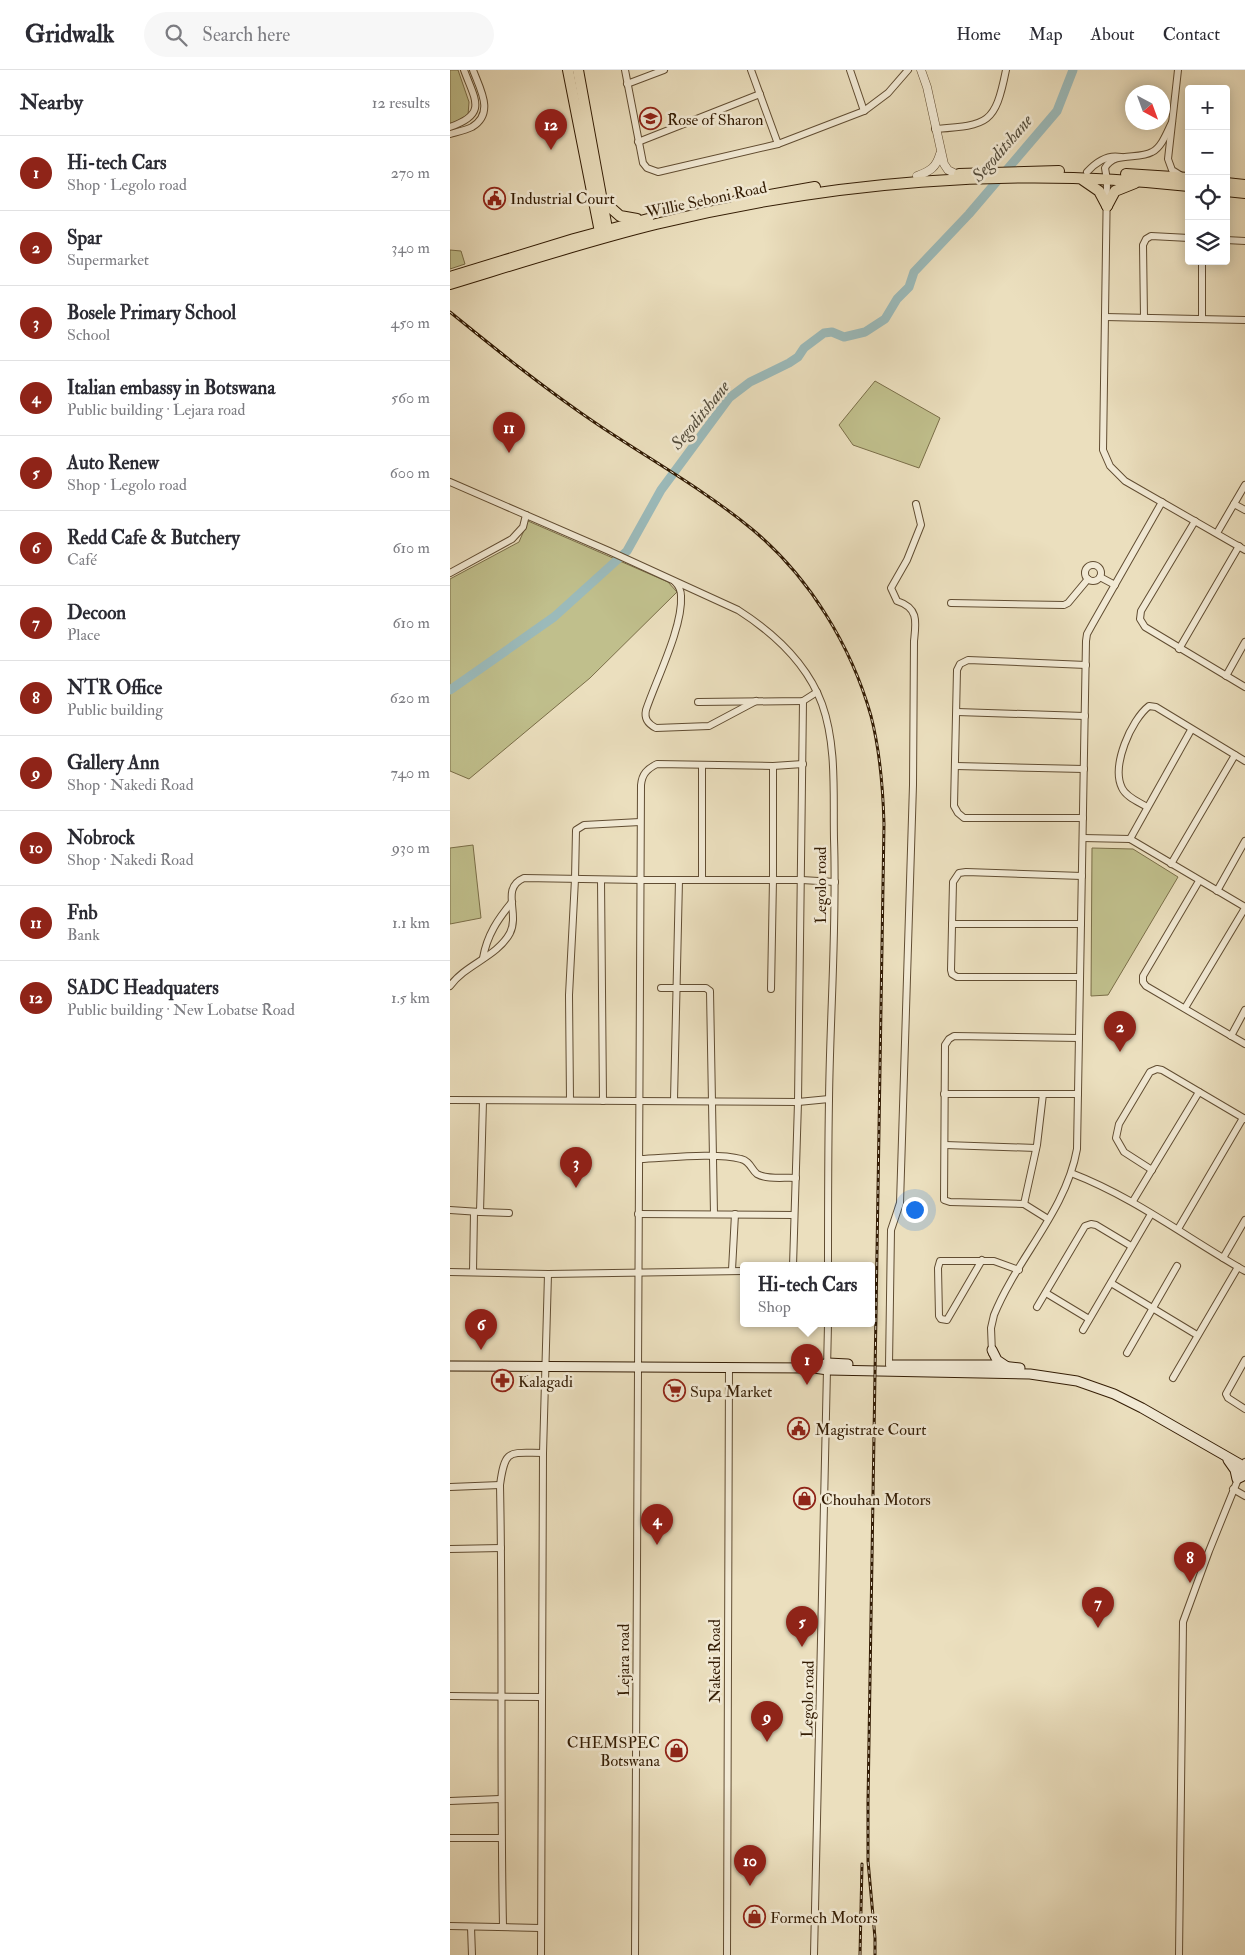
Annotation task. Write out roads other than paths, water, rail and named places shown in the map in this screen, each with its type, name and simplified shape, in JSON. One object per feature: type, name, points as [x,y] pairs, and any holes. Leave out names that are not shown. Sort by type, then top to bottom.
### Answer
[{"type":"main road","points":[[568,70],[604,234]]},
{"type":"main road","points":[[574,239],[591,226],[598,203],[578,70]]},
{"type":"main road","name":"Willie Seboni Road","points":[[450,284],[646,220],[771,194],[834,184],[917,176],[956,174],[975,176]]},
{"type":"main road","points":[[975,176],[1083,175],[1185,178]]},
{"type":"main road","points":[[1083,175],[1096,188],[1107,206]]},
{"type":"main road","name":"Willie Seboni Road","points":[[450,277],[574,239],[685,217],[836,191],[975,176]]},
{"type":"main road","points":[[1106,176],[1140,182],[1185,186]]},
{"type":"main road","points":[[1107,206],[1114,191],[1140,182]]},
{"type":"main road","points":[[1230,183],[1245,185]]},
{"type":"main road","points":[[1230,191],[1245,193]]},
{"type":"main road","points":[[598,203],[620,216],[646,220]]},
{"type":"main road","points":[[976,1365],[984,1361],[992,1350],[997,1360],[1008,1367]]},
{"type":"main road","points":[[450,1366],[814,1368],[889,1365],[976,1365],[992,1369],[1077,1380],[1126,1396],[1243,1469]]},
{"type":"main road","points":[[828,1367],[992,1369],[1008,1367],[1075,1374],[1097,1381],[1126,1396],[1243,1469]]},
{"type":"main road","points":[[1224,1456],[1233,1466],[1243,1469]]},
{"type":"street","points":[[450,127],[472,116],[476,107],[464,70]]},
{"type":"street","points":[[450,134],[472,127],[480,120],[485,111],[485,102],[473,70]]},
{"type":"street","points":[[625,70],[643,163],[647,168],[658,172],[778,144],[864,111],[888,93],[908,70]]},
{"type":"street","points":[[628,84],[664,70]]},
{"type":"street","points":[[751,70],[778,144]]},
{"type":"street","points":[[850,70],[864,111]]},
{"type":"street","points":[[921,70],[927,87],[940,154],[946,168],[956,174]]},
{"type":"street","points":[[935,129],[972,126],[984,122],[995,109],[1000,99],[1006,70]]},
{"type":"street","points":[[1178,70],[1168,159],[1170,167],[1176,173],[1185,176]]},
{"type":"street","points":[[638,142],[760,94]]},
{"type":"street","points":[[1172,122],[1162,142],[1151,153],[1122,157],[1108,163],[1106,176],[1103,444],[1105,457],[1116,474],[1125,481],[1242,548],[1179,648]]},
{"type":"street","points":[[917,176],[934,169],[940,154]]},
{"type":"street","points":[[1083,175],[1105,158],[1115,155],[1122,157]]},
{"type":"street","points":[[1144,317],[1143,245],[1146,239],[1151,236],[1185,238]]},
{"type":"street","points":[[1230,240],[1245,241]]},
{"type":"street","points":[[1202,265],[1202,319]]},
{"type":"street","points":[[1105,317],[1245,320]]},
{"type":"street","name":"Legolo road","points":[[450,482],[609,551],[738,610],[757,622],[799,662],[817,692],[828,728],[832,762],[835,882],[829,1099],[828,1262]]},
{"type":"street","points":[[1217,533],[1245,485]]},
{"type":"street","points":[[992,1369],[991,1328],[994,1315],[1048,1219],[1071,1173],[1077,1149],[1087,634],[1162,502]]},
{"type":"street","points":[[889,1365],[891,1230],[900,1203],[913,785],[914,642],[916,620],[914,613],[907,604],[897,601],[891,588],[907,560],[921,525],[916,504]]},
{"type":"street","points":[[1234,504],[1245,510]]},
{"type":"street","points":[[450,572],[512,539],[523,527],[526,515]]},
{"type":"street","points":[[1195,521],[1142,611],[1140,619],[1145,627],[1245,687]]},
{"type":"street","points":[[1088,579],[1086,570],[1092,565],[1097,566],[1100,570],[1100,577]]},
{"type":"street","points":[[1100,577],[1115,585]]},
{"type":"street","points":[[1088,579],[1096,580],[1100,577]]},
{"type":"street","points":[[950,603],[1064,605],[1068,603],[1088,579]]},
{"type":"street","points":[[674,581],[680,588],[682,596],[680,612],[646,710],[645,716],[647,720],[656,728],[709,726],[756,701]]},
{"type":"street","points":[[1226,676],[1245,642]]},
{"type":"street","points":[[1083,818],[964,818],[954,806],[957,670],[960,664],[968,660],[1086,665]]},
{"type":"street","points":[[698,702],[803,700],[817,692]]},
{"type":"street","points":[[793,1262],[802,880],[803,700]]},
{"type":"street","points":[[1147,807],[1122,789],[1120,779],[1121,752],[1140,716],[1149,706],[1156,707],[1191,730],[1245,761]]},
{"type":"street","points":[[957,712],[1084,716]]},
{"type":"street","points":[[1130,839],[1191,730]]},
{"type":"street","points":[[1171,864],[1235,755]]},
{"type":"street","name":"Lejara road","points":[[635,1955],[640,1273],[638,1214],[640,1159],[640,822],[642,778],[650,767],[657,764],[702,764]]},
{"type":"street","points":[[702,880],[702,764],[773,766],[803,764]]},
{"type":"street","points":[[771,989],[773,766]]},
{"type":"street","points":[[956,766],[1084,769]]},
{"type":"street","points":[[570,1100],[570,995],[576,830],[584,825],[640,822]]},
{"type":"street","points":[[1083,838],[1130,839],[1245,908],[1185,1008]]},
{"type":"street","points":[[1216,891],[1245,841]]},
{"type":"street","points":[[1080,977],[957,977],[952,974],[951,970],[953,882],[959,873],[1082,876]]},
{"type":"street","points":[[450,986],[457,977],[495,950],[510,932],[513,924],[512,902],[514,884],[524,878],[601,880],[773,879],[835,882]]},
{"type":"street","points":[[601,880],[603,1101]]},
{"type":"street","points":[[674,1100],[679,880]]},
{"type":"street","points":[[1199,881],[1143,979],[1146,986],[1245,1044]]},
{"type":"street","points":[[483,958],[489,935],[512,902]]},
{"type":"street","points":[[952,924],[1082,924]]},
{"type":"street","points":[[661,988],[706,988],[710,991],[714,1214]]},
{"type":"street","points":[[1231,1036],[1245,1010]]},
{"type":"street","points":[[1048,1219],[1024,1204],[950,1202],[944,1200],[946,1146],[945,1045],[954,1036],[1079,1038]]},
{"type":"street","points":[[1152,1170],[1124,1152],[1116,1138],[1119,1124],[1148,1075],[1157,1069],[1162,1070],[1244,1119],[1178,1229]]},
{"type":"street","points":[[1133,1202],[1199,1092]]},
{"type":"street","points":[[944,1094],[1078,1094]]},
{"type":"street","points":[[1024,1204],[1036,1148],[1043,1094]]},
{"type":"street","points":[[450,1100],[798,1102],[829,1099]]},
{"type":"street","points":[[474,1272],[484,1101]]},
{"type":"street","points":[[946,1146],[1036,1148]]},
{"type":"street","points":[[640,1159],[739,1158],[746,1161],[756,1173],[763,1176],[796,1178]]},
{"type":"street","points":[[1071,1173],[1092,1181],[1133,1202],[1245,1271]]},
{"type":"street","points":[[450,1210],[509,1213]]},
{"type":"street","points":[[638,1214],[794,1215]]},
{"type":"street","points":[[732,1270],[735,1214]]},
{"type":"street","points":[[1083,1330],[1151,1214]]},
{"type":"street","points":[[1223,1258],[1245,1220]]},
{"type":"street","points":[[1037,1307],[1085,1226],[1088,1224],[1096,1225],[1131,1246]]},
{"type":"street","points":[[982,1260],[947,1320],[941,1319],[939,1316],[938,1268],[940,1261],[982,1260],[1001,1262],[1019,1270]]},
{"type":"street","points":[[1127,1354],[1177,1266]]},
{"type":"street","points":[[1173,1378],[1238,1267]]},
{"type":"street","points":[[450,1272],[548,1274],[740,1271]]},
{"type":"street","points":[[540,1955],[543,1453],[548,1274]]},
{"type":"street","points":[[1111,1284],[1198,1335]]},
{"type":"street","points":[[1046,1293],[1090,1319]]},
{"type":"street","name":"Legolo road","points":[[814,1955],[828,1327]]},
{"type":"street","points":[[1245,1360],[1226,1394],[1228,1398],[1245,1409]]},
{"type":"street","name":"Nakedi Road","points":[[727,1955],[728,1367]]},
{"type":"street","points":[[503,1926],[500,1799],[503,1696],[500,1485],[503,1464],[507,1456],[514,1453],[543,1453]]},
{"type":"street","points":[[1179,1955],[1183,1622],[1233,1489],[1243,1469]]},
{"type":"street","points":[[450,1487],[500,1485]]},
{"type":"street","points":[[1233,1489],[1245,1496]]},
{"type":"street","points":[[450,1549],[501,1548]]},
{"type":"street","points":[[450,1696],[541,1697]]},
{"type":"street","points":[[450,1801],[500,1799]]},
{"type":"street","points":[[450,1838],[502,1838]]},
{"type":"street","points":[[450,1926],[540,1928]]},
{"type":"street","points":[[471,1926],[472,1955]]},
{"type":"waterway","name":"Segoditshane","points":[[450,690],[554,617],[627,551],[661,490],[729,398],[750,382],[798,357],[804,348],[824,333],[832,332],[844,337],[865,332],[885,319],[897,299],[909,287],[914,272],[969,214],[1057,111],[1073,70]]},
{"type":"railway","points":[[450,312],[559,397],[597,424],[716,501],[753,530],[773,549],[810,591],[826,614],[852,664],[871,716],[877,743],[884,824],[868,1802],[868,1861],[875,1955]]},
{"type":"railway","points":[[860,1955],[862,1864]]},
{"type":"place","name":"Rose of Sharon","points":[[651,119]]},
{"type":"place","name":"SADC Headquaters","points":[[551,150]]},
{"type":"place","name":"Industrial Court","points":[[494,198]]},
{"type":"place","name":"Fnb","points":[[509,453]]},
{"type":"place","name":"Spar","points":[[1120,1052]]},
{"type":"place","name":"Bosele Primary School","points":[[576,1188]]},
{"type":"place","name":"Redd Cafe & Butchery","points":[[481,1350]]},
{"type":"place","name":"Kalagadi","points":[[502,1381]]},
{"type":"place","name":"Hi-tech Cars","points":[[807,1385]]},
{"type":"place","name":"Supa Market","points":[[674,1391]]},
{"type":"place","name":"Magistrate Court","points":[[799,1429]]},
{"type":"place","name":"Chouhan Motors","points":[[805,1499]]},
{"type":"place","name":"Italian embassy in Botswana","points":[[657,1545]]},
{"type":"place","name":"NTR Office","points":[[1190,1583]]},
{"type":"place","name":"Decoon","points":[[1098,1628]]},
{"type":"place","name":"Auto Renew","points":[[802,1647]]},
{"type":"place","name":"Gallery Ann","points":[[767,1742]]},
{"type":"place","name":"CHEMSPEC Botswana","points":[[676,1751]]},
{"type":"place","name":"Nobrock","points":[[750,1886]]},
{"type":"place","name":"Formech Motors","points":[[754,1917]]}]
